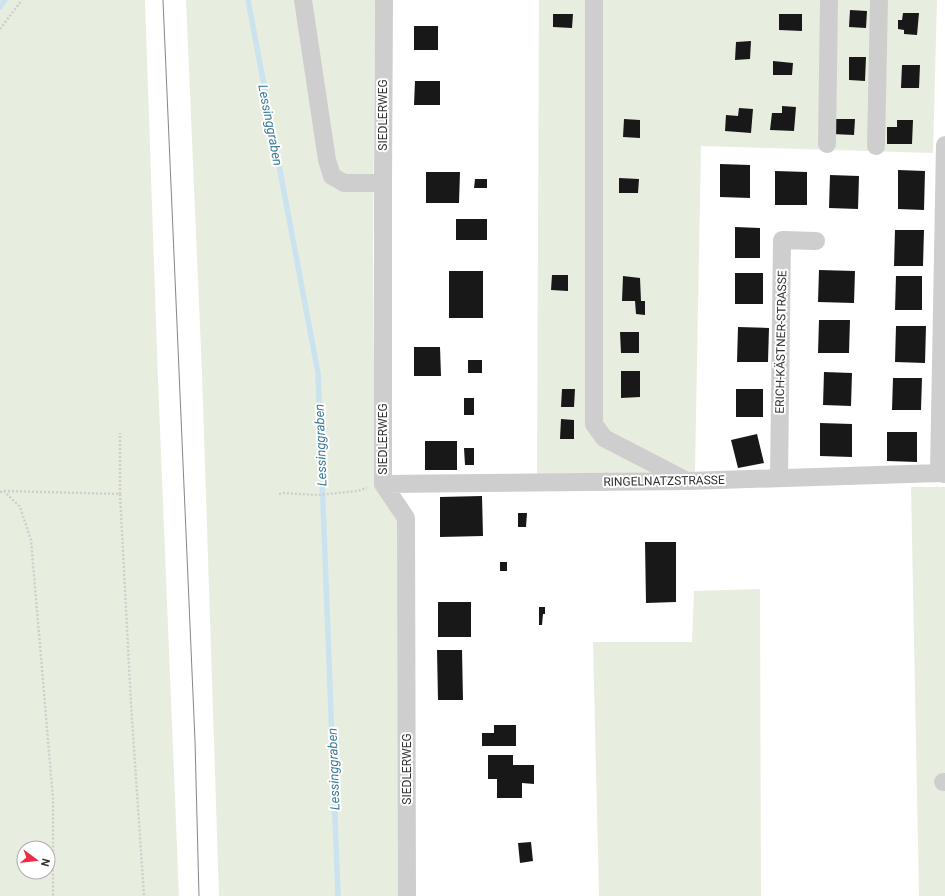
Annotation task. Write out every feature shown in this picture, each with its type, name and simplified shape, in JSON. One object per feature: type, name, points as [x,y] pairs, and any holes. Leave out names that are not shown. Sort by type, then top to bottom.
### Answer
[{"type":"street","points":[[303,0],[327,160],[332,176],[344,183],[383,183]]},
{"type":"street","name":"SIEDLERWEG","points":[[384,0],[383,484],[406,518],[407,896]]},
{"type":"street","points":[[594,0],[594,424],[604,438],[688,481]]},
{"type":"street","points":[[827,144],[829,0]]},
{"type":"street","points":[[876,146],[879,0]]},
{"type":"street","points":[[942,473],[945,145]]},
{"type":"street","name":"ERICH-KÄSTNER-STRASSE","points":[[779,478],[782,240],[816,240]]},
{"type":"street","name":"RINGELNATZSTRASSE","points":[[383,484],[688,481],[942,473]]},
{"type":"path","points":[[0,29],[22,0]]},
{"type":"path","points":[[120,433],[120,494],[131,704],[144,896]]},
{"type":"path","points":[[278,494],[318,495],[357,491],[383,484]]},
{"type":"path","points":[[4,491],[20,507],[31,540],[53,799],[53,896]]},
{"type":"path","points":[[0,492],[120,494]]},
{"type":"green space","points":[[0,0],[145,0],[158,380],[179,896],[0,896]]},
{"type":"green space","points":[[186,0],[375,0],[373,249],[375,481],[399,523],[400,896],[219,896],[202,374]]},
{"type":"green space","points":[[539,0],[937,0],[933,153],[701,146],[695,472],[537,474]]},
{"type":"green space","points":[[911,487],[945,487],[945,896],[919,896]]},
{"type":"green space","points":[[760,589],[761,896],[599,896],[593,642],[692,642],[694,591]]},
{"type":"building","points":[[850,10],[867,11],[866,28],[849,27]]},
{"type":"building","points":[[903,13],[919,13],[917,35],[904,34],[904,30],[898,29],[898,20],[902,20]]},
{"type":"building","points":[[553,14],[573,14],[572,28],[553,27]]},
{"type":"building","points":[[779,14],[802,14],[802,31],[779,30]]},
{"type":"building","points":[[414,26],[438,26],[438,50],[414,50]]},
{"type":"building","points":[[751,41],[750,59],[735,60],[736,42]]},
{"type":"building","points":[[849,57],[866,57],[865,81],[849,80]]},
{"type":"building","points":[[773,61],[793,63],[792,75],[773,75]]},
{"type":"building","points":[[902,65],[920,65],[919,88],[901,88]]},
{"type":"building","points":[[415,81],[440,81],[440,105],[414,105]]},
{"type":"building","points":[[782,106],[796,107],[794,131],[770,130],[772,113],[782,113]]},
{"type":"building","points":[[739,108],[753,109],[751,133],[725,131],[726,115],[738,116]]},
{"type":"building","points":[[624,119],[640,120],[640,138],[623,137]]},
{"type":"building","points":[[832,119],[855,119],[854,135],[832,134]]},
{"type":"building","points":[[897,120],[913,120],[912,144],[887,144],[887,127],[897,127]]},
{"type":"building","points":[[720,164],[750,165],[750,198],[720,197]]},
{"type":"building","points":[[898,170],[925,171],[924,210],[898,209]]},
{"type":"building","points":[[775,171],[807,172],[807,205],[775,205]]},
{"type":"building","points":[[426,172],[460,172],[459,203],[426,203]]},
{"type":"building","points":[[830,175],[859,176],[858,209],[829,208]]},
{"type":"building","points":[[619,178],[639,179],[638,193],[619,193]]},
{"type":"building","points":[[475,179],[487,179],[487,188],[474,188]]},
{"type":"building","points":[[456,219],[487,219],[487,240],[456,240]]},
{"type":"building","points":[[735,227],[760,228],[760,258],[735,258]]},
{"type":"building","points":[[895,230],[924,230],[923,266],[894,266]]},
{"type":"building","points":[[819,270],[855,271],[854,303],[818,302]]},
{"type":"building","points":[[449,271],[483,271],[483,318],[449,318]]},
{"type":"building","points":[[735,273],[763,273],[763,304],[735,304]]},
{"type":"building","points":[[552,275],[568,275],[568,291],[551,290]]},
{"type":"building","points":[[623,276],[640,278],[641,301],[645,301],[645,315],[636,314],[635,301],[622,301]]},
{"type":"building","points":[[896,276],[922,276],[922,310],[895,310]]},
{"type":"building","points":[[819,320],[850,320],[849,353],[818,353]]},
{"type":"building","points":[[896,326],[926,326],[925,363],[895,362]]},
{"type":"building","points":[[738,327],[769,328],[768,362],[737,362]]},
{"type":"building","points":[[620,332],[639,332],[639,353],[621,353]]},
{"type":"building","points":[[414,347],[440,347],[441,376],[414,376]]},
{"type":"building","points":[[468,360],[482,360],[482,373],[468,373]]},
{"type":"building","points":[[621,371],[640,371],[640,397],[621,398]]},
{"type":"building","points":[[824,372],[852,373],[851,406],[823,405]]},
{"type":"building","points":[[893,378],[922,378],[921,410],[892,410]]},
{"type":"building","points":[[562,389],[575,389],[574,407],[561,407]]},
{"type":"building","points":[[736,389],[763,389],[763,417],[736,417]]},
{"type":"building","points":[[464,398],[474,398],[474,415],[464,415]]},
{"type":"building","points":[[561,419],[574,420],[574,439],[560,439]]},
{"type":"building","points":[[820,423],[852,424],[852,457],[820,456]]},
{"type":"building","points":[[887,432],[917,432],[917,462],[887,461]]},
{"type":"building","points":[[757,434],[764,463],[738,468],[731,440]]},
{"type":"building","points":[[425,441],[457,441],[457,470],[425,470]]},
{"type":"building","points":[[464,448],[474,448],[474,465],[465,465]]},
{"type":"building","points":[[482,496],[483,536],[440,537],[440,497]]},
{"type":"building","points":[[518,513],[527,513],[526,527],[518,527]]},
{"type":"building","points":[[645,542],[676,542],[676,602],[646,603]]},
{"type":"building","points":[[500,562],[507,562],[507,571],[500,571]]},
{"type":"building","points":[[438,602],[471,602],[471,637],[438,637]]},
{"type":"building","points":[[539,607],[545,607],[542,625],[539,625]]},
{"type":"building","points":[[437,650],[462,650],[463,700],[438,700]]},
{"type":"building","points":[[494,725],[516,725],[516,746],[482,746],[482,733],[494,733]]},
{"type":"building","points":[[488,755],[513,755],[513,765],[534,765],[534,784],[522,783],[522,798],[497,798],[497,779],[488,779]]},
{"type":"building","points":[[531,842],[533,861],[520,863],[518,843]]},
{"type":"waterway","points":[[0,7],[5,0]]},
{"type":"waterway","name":"Lessinggraben","points":[[248,0],[318,373],[338,896]]},
{"type":"tram line","points":[[163,0],[195,741],[199,896]]}]
